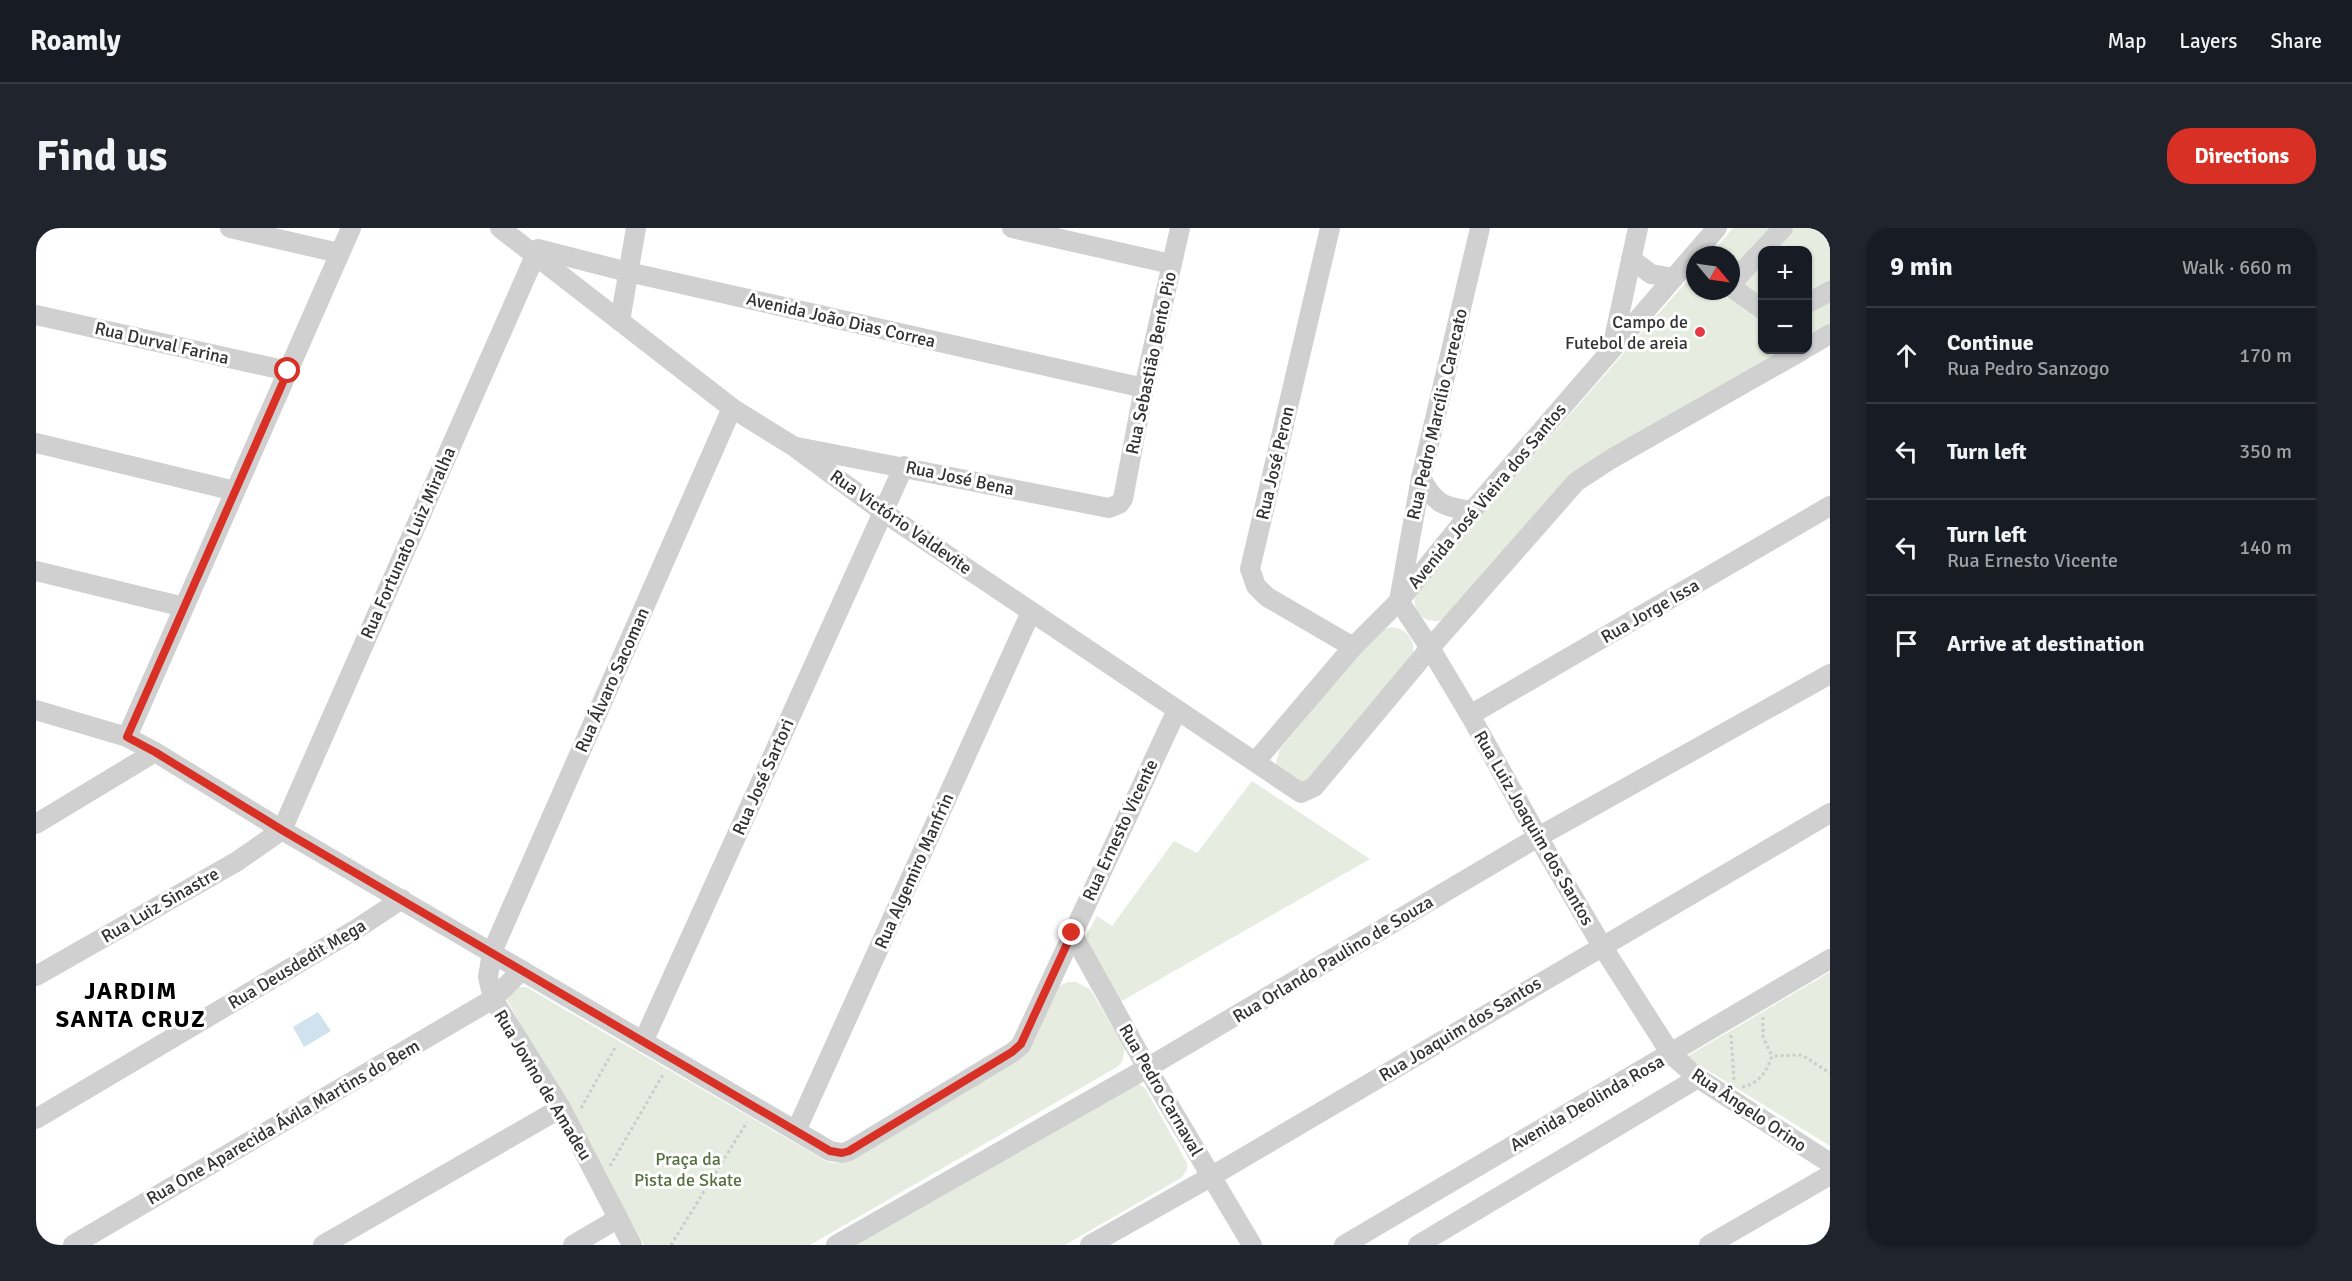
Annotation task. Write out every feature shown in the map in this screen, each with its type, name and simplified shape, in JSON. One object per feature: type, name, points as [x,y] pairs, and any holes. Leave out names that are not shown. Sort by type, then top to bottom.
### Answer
[{"type":"street","points":[[230,228],[339,253]]},
{"type":"street","points":[[127,737],[351,228]]},
{"type":"street","name":"Rua Victório Valdevite","points":[[500,228],[536,252],[732,408],[793,446],[884,512],[1298,792],[1314,787],[1430,648]]},
{"type":"street","points":[[620,321],[636,228]]},
{"type":"street","points":[[1012,228],[1172,264]]},
{"type":"street","name":"Rua Sebastião Bento Pio","points":[[1123,499],[1144,388],[1180,228]]},
{"type":"street","name":"Rua José Peron","points":[[1330,228],[1250,569],[1256,586],[1267,597],[1353,647]]},
{"type":"street","name":"Rua Pedro Marcílio Carecato","points":[[1399,601],[1421,478],[1480,228]]},
{"type":"street","points":[[1611,350],[1638,228]]},
{"type":"street","name":"Avenida José Vieira dos Santos","points":[[1255,762],[1353,647],[1399,601],[1472,511],[1718,228]]},
{"type":"street","points":[[1740,276],[1784,228]]},
{"type":"street","name":"Avenida João Dias Correa","points":[[536,252],[1144,388]]},
{"type":"street","name":"Rua Fortunato Luiz Miralha","points":[[282,830],[536,252]]},
{"type":"street","points":[[1631,259],[1652,274],[1674,278]]},
{"type":"street","points":[[1812,301],[1830,291]]},
{"type":"street","points":[[1740,293],[1758,306]]},
{"type":"street","name":"Rua Durval Farina","points":[[36,315],[288,371]]},
{"type":"street","points":[[1812,345],[1830,334]]},
{"type":"street","points":[[1430,648],[1576,482],[1611,459],[1796,354]]},
{"type":"street","name":"Rua Álvaro Sacoman","points":[[492,952],[732,408]]},
{"type":"street","points":[[36,443],[236,491]]},
{"type":"street","name":"Rua José Bena","points":[[793,446],[1109,508],[1119,504],[1123,499]]},
{"type":"street","name":"Rua José Sartori","points":[[643,1042],[904,466]]},
{"type":"street","points":[[1421,478],[1431,495],[1446,506],[1472,511]]},
{"type":"street","name":"Rua Jorge Issa","points":[[1470,715],[1830,506]]},
{"type":"street","points":[[36,571],[184,607]]},
{"type":"street","name":"Rua Luiz Joaquim dos Santos","points":[[1399,601],[1470,715],[1602,946],[1671,1054]]},
{"type":"street","name":"Rua Algemiro Manfrin","points":[[796,1131],[1031,612]]},
{"type":"street","name":"Rua Orlando Paulino de Souza","points":[[836,1245],[1147,1068],[1538,837],[1830,674]]},
{"type":"street","points":[[36,710],[127,737],[155,752],[282,830],[796,1131]]},
{"type":"street","name":"Rua Ernesto Vicente","points":[[796,1131],[830,1151],[842,1153],[849,1151],[1012,1052],[1026,1037],[1072,933],[1177,710]]},
{"type":"street","points":[[36,824],[155,752]]},
{"type":"street","name":"Rua Joaquim dos Santos","points":[[1090,1245],[1829,816]]},
{"type":"street","name":"Rua Luiz Sinastre","points":[[36,976],[236,862],[282,830]]},
{"type":"street","name":"Rua Deusdedit Mega","points":[[36,1119],[348,934],[402,899]]},
{"type":"street","name":"Rua Pedro Carnaval","points":[[1072,933],[1147,1068],[1252,1245]]},
{"type":"street","name":"Rua Jovino de Amadeu","points":[[492,952],[488,977],[493,999],[561,1108],[632,1245]]},
{"type":"street","name":"Avenida Deolinda Rosa","points":[[1344,1245],[1830,959]]},
{"type":"street","name":"Rua One Aparecida Ávila Martins do Bem","points":[[74,1245],[493,999],[522,970]]},
{"type":"street","name":"Rua Ângelo Orino","points":[[1671,1054],[1698,1078],[1830,1163]]},
{"type":"street","name":"Avenida Deolinda Rosa","points":[[1418,1245],[1698,1078]]},
{"type":"street","points":[[323,1245],[561,1108]]},
{"type":"street","points":[[1709,1245],[1830,1175]]},
{"type":"street","points":[[573,1245],[617,1219]]},
{"type":"path","points":[[1735,1088],[1751,1085],[1760,1080],[1768,1069],[1772,1056],[1763,1037],[1763,1012]]},
{"type":"path","points":[[571,1126],[624,1031]]},
{"type":"path","points":[[1722,1036],[1731,1031],[1731,1059],[1735,1088]]},
{"type":"path","points":[[1772,1056],[1802,1055],[1830,1073]]},
{"type":"path","points":[[600,1183],[672,1059]]},
{"type":"path","points":[[1735,1088],[1745,1094]]},
{"type":"path","points":[[671,1245],[756,1107]]},
{"type":"green space","points":[[1733,228],[1830,228],[1830,327],[1812,338],[1812,246],[1758,246],[1758,354],[1783,354],[1605,452],[1442,620],[1423,618],[1416,609],[1416,590],[1686,282],[1686,300],[1740,300],[1740,246],[1718,246]]},
{"type":"green space","points":[[1391,627],[1409,636],[1413,644],[1413,655],[1314,776],[1301,783],[1277,770],[1276,763],[1280,749],[1377,632]]},
{"type":"green space","points":[[1252,781],[1370,859],[1120,1002],[1084,939],[1097,916],[1112,926],[1174,841],[1197,853]]},
{"type":"green space","points":[[1830,972],[1830,1146],[1686,1057]]},
{"type":"green space","name":"Praça da Pista de Skate","points":[[1068,982],[1076,982],[1090,989],[1125,1048],[1122,1062],[1117,1067],[810,1245],[644,1245],[507,1000],[516,987],[526,987],[826,1161],[835,1163],[844,1162],[1026,1048],[1057,987]]},
{"type":"green space","points":[[1138,1083],[1145,1088],[1187,1163],[1187,1170],[1181,1178],[1065,1245],[847,1245]]},
{"type":"water","points":[[318,1012],[331,1031],[304,1047],[293,1027]]},
{"type":"place","name":"Campo de Futebol de areia","points":[[1700,332]]},
{"type":"district","name":"JARDIM SANTA CRUZ","points":[[131,1005]]},
{"type":"route","points":[[288,371],[127,737],[830,1151],[842,1153],[849,1151],[1012,1052],[1021,1044],[1072,933]]}]
